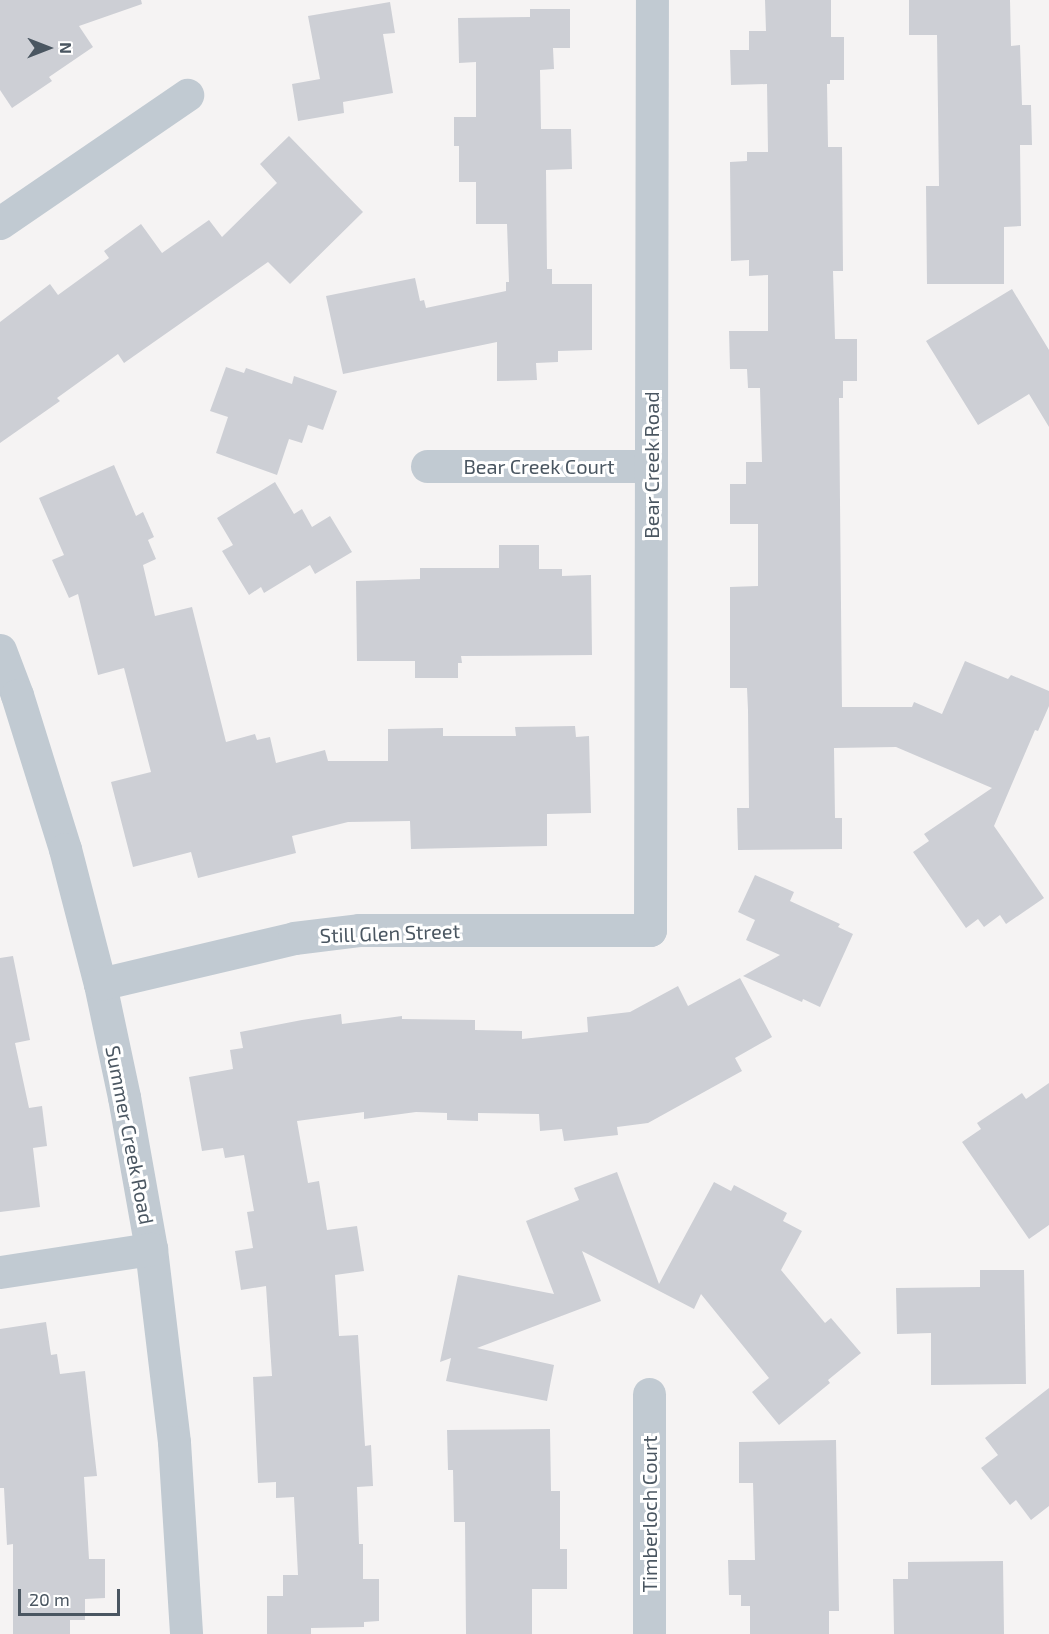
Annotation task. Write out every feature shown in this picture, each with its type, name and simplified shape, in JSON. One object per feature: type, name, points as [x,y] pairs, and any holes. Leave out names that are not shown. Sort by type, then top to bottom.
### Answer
[{"type":"street","name":"Bear Creek Road","points":[[650,930],[652,0]]},
{"type":"street","points":[[0,223],[187,95]]},
{"type":"street","name":"Bear Creek Court","points":[[427,466],[651,466]]},
{"type":"street","name":"Summer Creek Road","points":[[0,650],[17,695],[65,849],[100,984],[124,1097],[151,1249],[174,1442],[186,1634]]},
{"type":"street","name":"Still Glen Street","points":[[100,984],[294,938],[358,930],[650,930]]},
{"type":"street","points":[[0,1272],[151,1249]]},
{"type":"street","name":"Timberloch Court","points":[[649,1394],[649,1634]]},
{"type":"building","points":[[0,0],[141,0],[142,4],[79,26],[93,47],[49,77],[52,81],[12,108],[0,90]]},
{"type":"building","points":[[765,0],[831,0],[831,37],[844,37],[844,80],[830,80],[830,84],[827,84],[828,147],[842,147],[843,271],[833,271],[835,339],[857,339],[857,381],[843,381],[843,398],[839,398],[842,707],[912,707],[914,702],[942,714],[965,661],[1008,679],[1011,675],[1049,691],[1049,706],[1038,731],[1035,730],[994,826],[1044,898],[1006,924],[1000,915],[984,927],[978,919],[966,928],[913,852],[929,841],[924,834],[992,788],[896,747],[834,748],[835,818],[842,818],[842,849],[738,850],[737,808],[749,808],[748,710],[747,688],[730,688],[730,587],[758,586],[758,524],[730,524],[730,484],[746,484],[746,462],[762,462],[760,388],[748,388],[747,369],[730,369],[729,331],[768,331],[768,275],[749,276],[749,260],[731,261],[730,162],[747,161],[747,152],[768,152],[767,84],[731,85],[730,50],[749,50],[749,31],[766,31]]},
{"type":"building","points":[[909,0],[1010,0],[1011,46],[1020,45],[1022,105],[1031,105],[1032,145],[1020,145],[1021,226],[1004,227],[1004,284],[927,284],[926,186],[939,186],[937,35],[909,35]]},
{"type":"building","points":[[390,2],[395,33],[383,34],[393,93],[343,102],[344,113],[298,121],[292,84],[320,79],[308,16]]},
{"type":"building","points":[[530,9],[570,9],[570,48],[553,48],[554,69],[540,70],[541,129],[571,129],[572,169],[546,170],[547,269],[552,269],[552,284],[592,284],[592,350],[558,351],[558,362],[536,363],[537,380],[497,381],[497,342],[343,374],[326,296],[415,278],[420,301],[424,300],[426,308],[506,291],[506,282],[509,282],[507,224],[476,224],[476,182],[459,182],[459,146],[454,146],[454,117],[476,117],[476,62],[459,63],[458,18],[530,17]]},
{"type":"building","points":[[289,136],[363,212],[290,284],[268,262],[124,363],[118,354],[57,398],[60,401],[0,443],[0,322],[50,284],[58,295],[109,258],[104,251],[141,224],[162,253],[209,220],[222,237],[277,183],[260,164]]},
{"type":"building","points":[[1012,289],[1049,350],[1049,427],[1029,394],[978,425],[926,341]]},
{"type":"building","points":[[226,367],[244,373],[246,368],[292,384],[294,376],[337,391],[323,430],[308,425],[302,443],[289,439],[277,475],[216,453],[228,417],[210,411]]},
{"type":"building","points":[[114,465],[136,516],[143,512],[154,537],[148,540],[156,559],[143,565],[155,616],[192,607],[226,742],[255,734],[257,740],[270,737],[276,763],[325,750],[328,761],[388,761],[388,729],[443,728],[443,736],[516,736],[515,727],[575,726],[576,737],[589,736],[591,813],[547,814],[547,846],[411,849],[410,821],[348,822],[292,836],[296,853],[198,878],[191,852],[133,867],[111,782],[151,772],[124,668],[98,675],[78,594],[69,598],[52,560],[64,555],[39,498]]},
{"type":"building","points":[[275,482],[294,514],[302,509],[312,527],[330,516],[352,552],[315,574],[310,565],[264,593],[261,587],[249,595],[222,551],[233,545],[217,518]]},
{"type":"building","points":[[499,545],[539,545],[539,569],[562,569],[562,576],[591,575],[592,655],[461,656],[462,663],[458,663],[458,678],[415,678],[415,661],[357,661],[356,581],[420,579],[420,568],[499,568]]},
{"type":"building","points":[[755,875],[794,892],[790,901],[840,924],[838,927],[853,934],[820,1007],[803,999],[802,1002],[743,976],[780,955],[746,940],[755,920],[738,912]]},
{"type":"building","points":[[13,956],[30,1040],[15,1043],[29,1108],[42,1106],[47,1146],[33,1148],[40,1207],[0,1212],[0,958]]},
{"type":"building","points":[[740,978],[772,1037],[735,1058],[742,1071],[648,1123],[617,1127],[618,1135],[564,1141],[562,1129],[540,1131],[539,1114],[478,1113],[478,1121],[447,1120],[447,1113],[416,1112],[364,1119],[364,1112],[297,1121],[308,1183],[319,1181],[327,1230],[357,1226],[364,1271],[335,1275],[339,1336],[358,1335],[365,1446],[371,1445],[373,1486],[357,1487],[359,1544],[363,1544],[363,1579],[379,1579],[379,1621],[364,1622],[364,1627],[311,1628],[311,1634],[267,1634],[267,1596],[283,1596],[283,1575],[298,1575],[294,1497],[276,1498],[276,1482],[258,1483],[253,1377],[272,1376],[266,1286],[241,1290],[235,1251],[253,1248],[247,1212],[254,1211],[244,1155],[225,1158],[223,1148],[202,1151],[189,1077],[233,1069],[230,1050],[243,1048],[240,1032],[302,1020],[341,1014],[342,1024],[402,1016],[402,1019],[475,1020],[475,1030],[522,1031],[522,1039],[588,1032],[587,1017],[630,1012],[678,986],[688,1006]]},
{"type":"building","points":[[1049,1083],[1049,1225],[1029,1239],[962,1142],[981,1129],[977,1123],[1022,1093],[1026,1099]]},
{"type":"building","points":[[617,1172],[659,1284],[714,1182],[731,1191],[734,1185],[787,1213],[783,1221],[802,1231],[781,1270],[825,1323],[831,1318],[861,1353],[828,1380],[830,1383],[779,1425],[752,1392],[769,1378],[701,1294],[694,1309],[582,1251],[601,1301],[477,1348],[554,1365],[547,1401],[446,1381],[451,1358],[440,1362],[458,1275],[554,1294],[526,1221],[579,1200],[574,1188]]},
{"type":"building","points":[[980,1270],[1024,1270],[1026,1384],[931,1385],[931,1333],[897,1334],[896,1288],[980,1287]]},
{"type":"building","points":[[46,1322],[51,1355],[57,1354],[60,1374],[85,1371],[97,1476],[84,1477],[89,1559],[105,1559],[105,1598],[85,1599],[85,1620],[70,1620],[70,1634],[13,1634],[13,1544],[7,1545],[4,1488],[0,1488],[0,1329]]},
{"type":"building","points":[[1049,1388],[1049,1506],[1031,1520],[1016,1500],[1010,1505],[981,1468],[998,1455],[985,1438]]},
{"type":"building","points":[[550,1429],[551,1491],[560,1491],[560,1549],[567,1549],[567,1589],[532,1589],[532,1634],[466,1634],[465,1522],[454,1522],[453,1470],[448,1470],[447,1430]]},
{"type":"building","points":[[836,1440],[839,1611],[829,1611],[829,1634],[750,1634],[750,1606],[741,1606],[741,1595],[729,1595],[728,1560],[755,1560],[753,1483],[739,1483],[739,1442]]},
{"type":"building","points":[[1003,1561],[1004,1634],[894,1634],[893,1579],[908,1579],[908,1562]]}]
